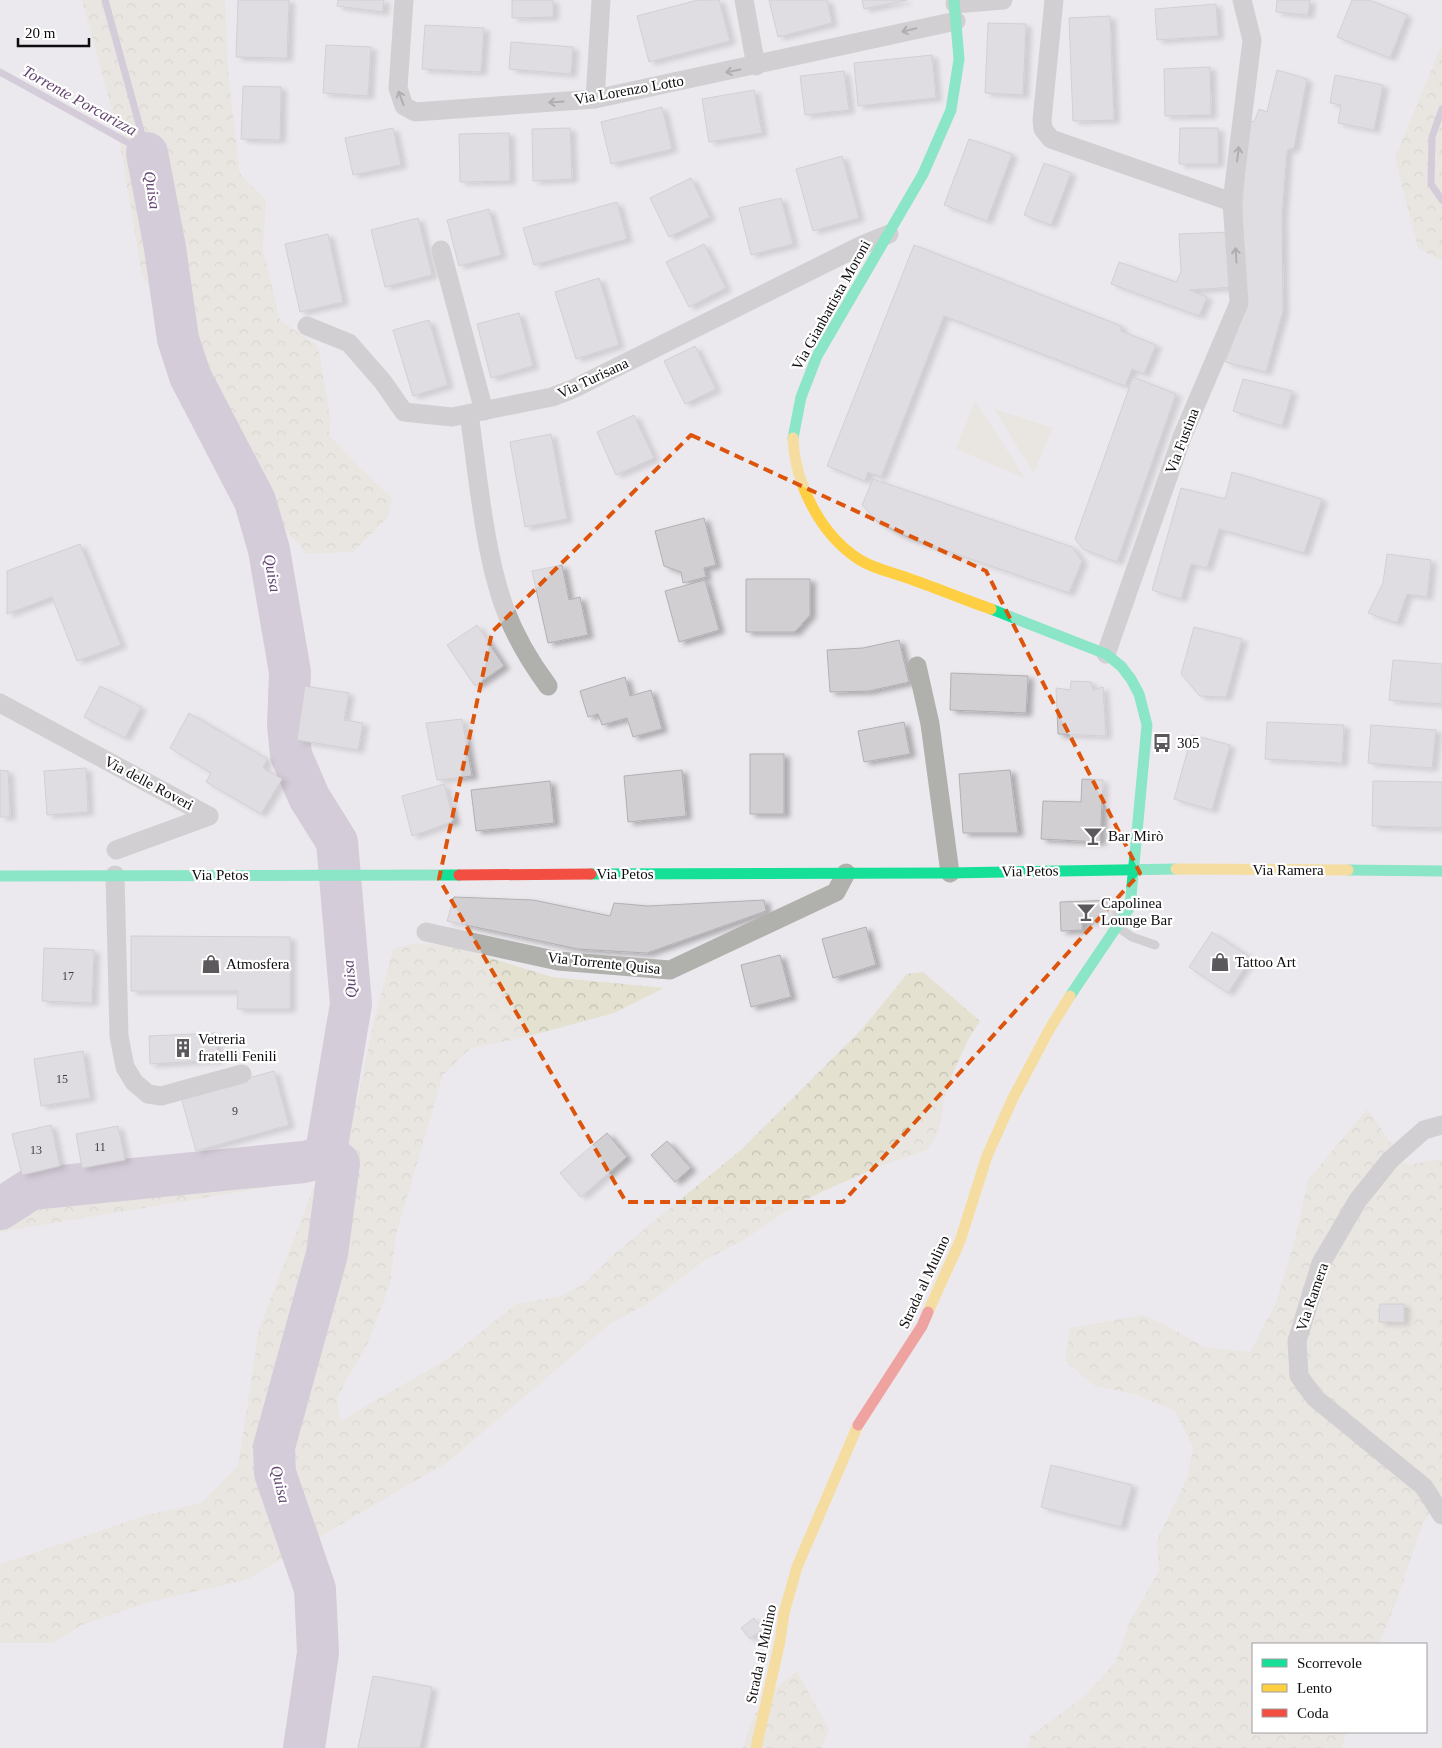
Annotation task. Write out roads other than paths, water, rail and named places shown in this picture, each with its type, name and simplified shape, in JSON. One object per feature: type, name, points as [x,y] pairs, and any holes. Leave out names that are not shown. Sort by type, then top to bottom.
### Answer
[{"type":"street","name":"Via Lorenzo Lotto","points":[[404,0],[398,88],[404,106],[415,112],[595,99],[756,66],[955,8]]},
{"type":"street","points":[[595,99],[601,0]]},
{"type":"street","points":[[744,0],[756,66]]},
{"type":"street","points":[[955,8],[1003,0]]},
{"type":"street","points":[[1054,0],[1042,120],[1043,129],[1051,139],[1232,202]]},
{"type":"street","name":"Via Fustina","points":[[1106,654],[1182,437],[1239,303],[1232,202],[1252,40],[1242,0]]},
{"type":"street","name":"Via Gianbattista Moroni","points":[[955,8],[959,59],[951,110],[923,174],[817,356],[802,388],[795,413],[792,442],[794,466],[808,499],[829,531],[859,559],[1106,654]]},
{"type":"street","name":"Via Turisana","points":[[307,326],[349,343],[383,382],[404,412],[452,417],[552,397],[573,389],[862,245],[889,234]]},
{"type":"street","points":[[441,250],[476,412],[496,581],[505,610],[515,631],[548,686]]},
{"type":"street","points":[[1106,654],[1131,679],[1139,694],[1147,725],[1135,869]]},
{"type":"street","points":[[917,666],[930,724],[950,873]]},
{"type":"street","name":"Via delle Roveri","points":[[0,703],[210,816],[116,850]]},
{"type":"street","name":"Via Ramera","points":[[1135,869],[1442,872]]},
{"type":"street","name":"Via Petos","points":[[0,876],[950,873],[1135,869]]},
{"type":"street","name":"Strada al Mulino","points":[[756,1748],[780,1641],[784,1613],[797,1567],[853,1432],[922,1326],[960,1241],[987,1156],[1013,1098],[1049,1030],[1130,907],[1135,869]]},
{"type":"street","name":"Via Torrente Quisa","points":[[426,932],[558,961],[670,970],[836,892],[846,873]]},
{"type":"street","points":[[115,876],[119,1036],[125,1067],[134,1082],[148,1094],[160,1096],[242,1074]]},
{"type":"street","name":"Via Ramera","points":[[1442,1125],[1424,1130],[1390,1160],[1358,1200],[1322,1263],[1297,1341],[1299,1376],[1314,1398],[1424,1487],[1442,1515]]},
{"type":"lane","points":[[1117,926],[1132,937],[1155,945]]},
{"type":"waterway","name":"Quisa","points":[[105,0],[147,153]]},
{"type":"waterway","name":"Torrente Porcarizza","points":[[0,72],[147,153]]},
{"type":"waterway","points":[[1442,109],[1432,137],[1431,184],[1442,200]]},
{"type":"waterway","name":"Quisa","points":[[147,153],[165,248],[178,339],[190,376],[255,501],[269,550],[290,672],[288,725],[291,755],[309,797],[337,842],[351,1004],[325,1158]]},
{"type":"waterway","points":[[0,1209],[31,1189],[304,1162],[324,1157]]},
{"type":"waterway","name":"Quisa","points":[[304,1748],[318,1653],[315,1589],[275,1473],[274,1447],[327,1254],[339,1163]]},
{"type":"place","name":"305","points":[[1162,743]]},
{"type":"place","name":"Bar Mirò","points":[[1093,836]]},
{"type":"place","name":"Capolinea Lounge Bar","points":[[1086,912]]},
{"type":"place","name":"Tattoo Art","points":[[1220,962]]},
{"type":"place","name":"Atmosfera","points":[[211,964]]},
{"type":"place","name":"Vetreria fratelli Fenili","points":[[183,1048]]}]
